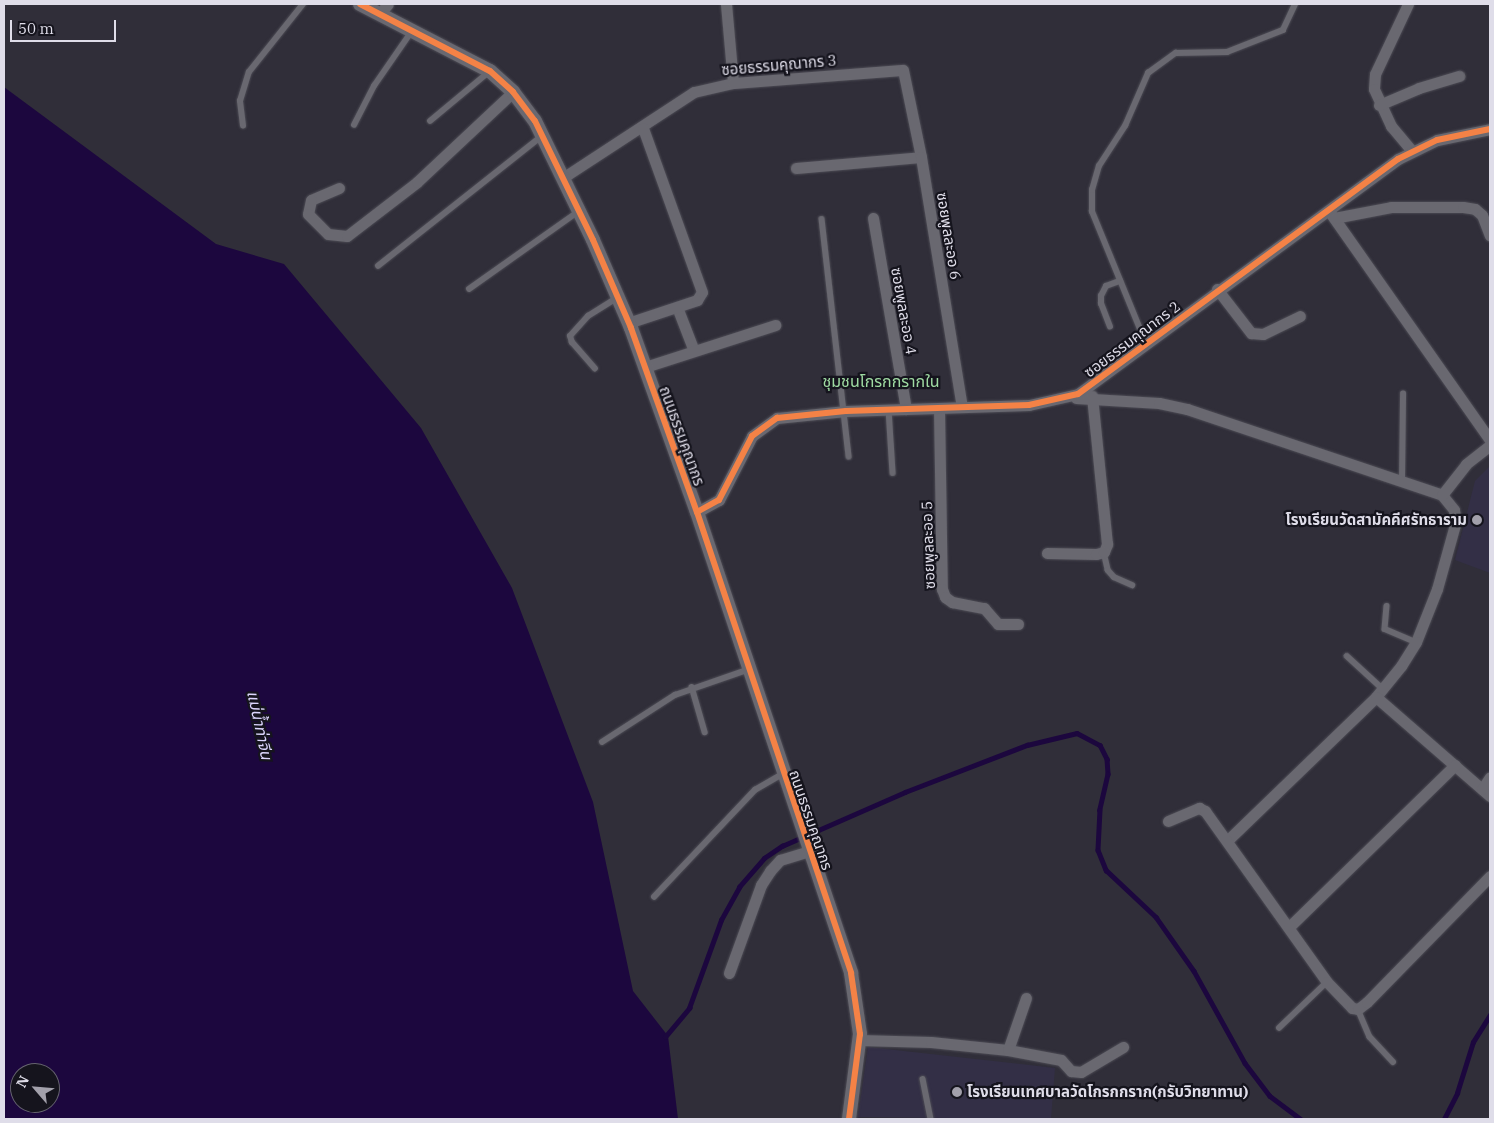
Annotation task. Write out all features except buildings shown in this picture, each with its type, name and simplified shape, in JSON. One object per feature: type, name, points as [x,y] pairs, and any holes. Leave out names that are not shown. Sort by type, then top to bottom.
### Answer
[{"type":"street","name":"ถนนธรรมคุณากร","points":[[360,4],[384,9],[412,31],[490,71],[513,92],[543,135],[618,297],[697,512],[747,670],[851,973],[857,1002],[859,1040],[849,1119]]},
{"type":"street","points":[[726,4],[732,83]]},
{"type":"street","points":[[1408,4],[1375,74],[1374,89],[1379,105],[1391,126],[1412,150]]},
{"type":"street","name":"ซอยธรรมคุณากร 3","points":[[564,177],[643,128],[694,92],[732,83],[903,70]]},
{"type":"street","name":"ซอยพูลละออ 6","points":[[903,70],[921,157],[962,407]]},
{"type":"street","points":[[1379,105],[1419,88],[1459,76]]},
{"type":"street","points":[[339,188],[311,200],[308,214],[328,234],[347,236],[417,182],[513,92]]},
{"type":"street","points":[[628,323],[697,300],[702,292],[643,128]]},
{"type":"street","name":"ซอยธรรมคุณากร 2","points":[[697,512],[712,506],[722,495],[744,448],[760,427],[789,415],[889,409],[1029,405],[1060,399],[1091,387],[1217,289],[1331,214],[1412,150],[1437,140],[1490,129]]},
{"type":"street","points":[[796,168],[921,157]]},
{"type":"street","points":[[1490,236],[1482,214],[1475,209],[1462,207],[1391,208],[1331,214],[1490,440]]},
{"type":"street","name":"ซอยพูลละออ 4","points":[[873,218],[906,409]]},
{"type":"street","points":[[1217,289],[1251,332],[1264,334],[1300,316]]},
{"type":"street","points":[[677,307],[694,351]]},
{"type":"street","points":[[645,367],[775,325]]},
{"type":"street","points":[[1047,552],[1104,552],[1107,544],[1092,396]]},
{"type":"street","points":[[1060,399],[1092,396],[1159,403],[1187,410],[1361,470],[1402,481],[1442,495],[1454,510],[1456,520],[1437,589],[1416,642],[1380,693],[1227,841]]},
{"type":"street","name":"ซอยพูลละออ 5","points":[[939,408],[945,597],[984,608],[998,624],[1018,624]]},
{"type":"street","points":[[1442,495],[1466,464],[1490,445]]},
{"type":"street","points":[[1380,693],[1454,765],[1486,793],[1490,777]]},
{"type":"street","points":[[1289,927],[1454,765]]},
{"type":"street","points":[[1168,821],[1199,808],[1209,815],[1327,982],[1345,1004],[1358,1009],[1488,883]]},
{"type":"street","points":[[730,972],[761,885],[770,870],[780,860],[808,847]]},
{"type":"street","points":[[1008,1050],[1026,998]]},
{"type":"street","points":[[859,1040],[931,1042],[1008,1050],[1061,1060],[1070,1070],[1081,1072],[1123,1047]]},
{"type":"lane","points":[[243,126],[240,101],[249,72],[302,4]]},
{"type":"lane","points":[[1146,344],[1092,212],[1092,190],[1099,166],[1125,126],[1148,73],[1176,53],[1227,52],[1283,30],[1295,4]]},
{"type":"lane","points":[[354,124],[374,86],[412,31]]},
{"type":"lane","points":[[430,121],[490,71]]},
{"type":"lane","points":[[378,266],[543,135]]},
{"type":"lane","points":[[469,289],[579,211]]},
{"type":"lane","points":[[822,218],[846,411],[849,456]]},
{"type":"lane","points":[[1110,327],[1101,304],[1102,296],[1106,286],[1120,281]]},
{"type":"lane","points":[[595,369],[572,343],[570,336],[588,316],[618,297]]},
{"type":"lane","points":[[1402,481],[1403,394]]},
{"type":"lane","points":[[889,409],[892,473]]},
{"type":"lane","points":[[1104,552],[1108,570],[1114,577],[1132,585]]},
{"type":"lane","points":[[1387,606],[1384,629],[1416,642]]},
{"type":"lane","points":[[1347,656],[1380,693]]},
{"type":"lane","points":[[602,742],[692,687],[747,670]]},
{"type":"lane","points":[[692,687],[705,732]]},
{"type":"lane","points":[[654,897],[755,790],[783,774]]},
{"type":"lane","points":[[1279,1028],[1327,982]]},
{"type":"lane","points":[[1358,1009],[1370,1037],[1394,1062]]},
{"type":"lane","points":[[923,1079],[931,1119]]},
{"type":"shaded area","name":"โรงเรียนวัดสามัคคีศรัทธาราม","points":[[1490,466],[1490,573],[1455,560],[1475,481]]},
{"type":"shaded area","name":"โรงเรียนเทศบาลวัดโกรกกราก(กรับวิทยาทาน)","points":[[868,1047],[1055,1068],[1051,1119],[858,1117]]},
{"type":"water","name":"แม่น้ำท่าจีน","points":[[4,87],[216,244],[284,264],[421,428],[512,588],[593,802],[633,991],[668,1036],[678,1119],[4,1119]]},
{"type":"waterway","points":[[665,1037],[689,1008],[721,920],[739,887],[764,858],[782,846],[905,792],[1027,745],[1077,733],[1100,745],[1107,759],[1108,774],[1100,810],[1098,850],[1106,870],[1156,917],[1194,971],[1245,1063],[1270,1096],[1300,1119]]},
{"type":"waterway","points":[[1444,1119],[1457,1093],[1473,1042],[1490,1015]]},
{"type":"cycle path","points":[[360,4],[490,71],[513,92],[535,121],[593,240],[631,328],[697,512],[851,973],[860,1034],[849,1119]]},
{"type":"cycle path","points":[[697,512],[719,500],[752,436],[777,418],[846,411],[1029,405],[1078,394],[1398,159],[1437,140],[1490,129]]},
{"type":"place","name":"โรงเรียนวัดสามัคคีศรัทธาราม","points":[[1477,520]]},
{"type":"place","name":"โรงเรียนเทศบาลวัดโกรกกราก(กรับวิทยาทาน)","points":[[957,1092]]},
{"type":"district","name":"ชุมชนโกรกกรากใน","points":[[881,381]]}]
